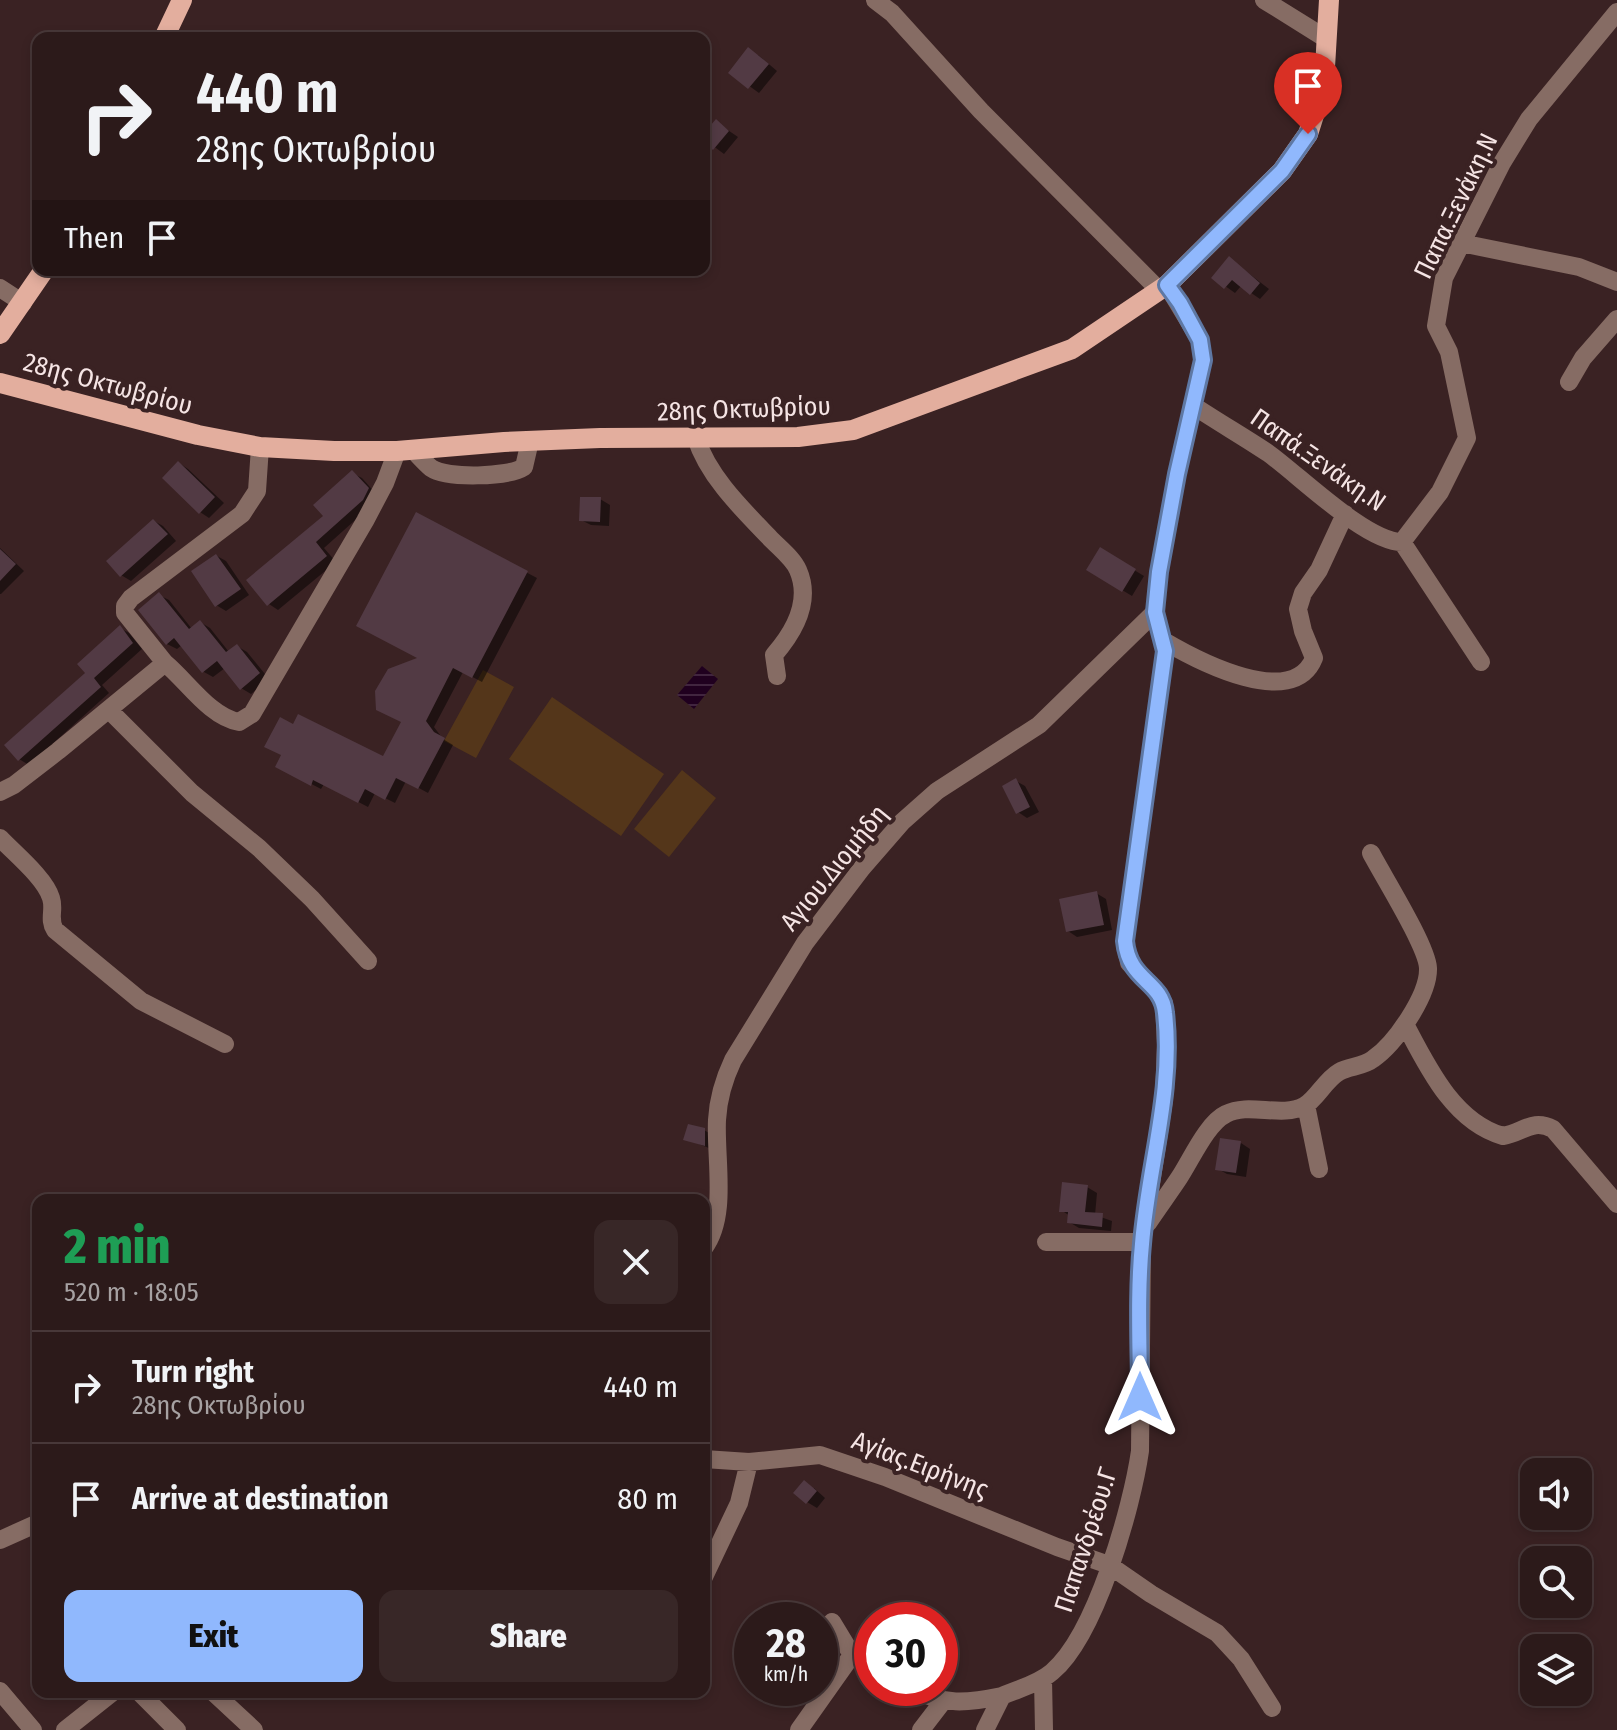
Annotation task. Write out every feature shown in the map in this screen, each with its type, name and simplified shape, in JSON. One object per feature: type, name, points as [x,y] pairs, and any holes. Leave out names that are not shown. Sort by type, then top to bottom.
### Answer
[{"type":"main road","points":[[167,32],[182,0]]},
{"type":"main road","name":"28ης Οκτωβρίου","points":[[0,383],[169,429],[260,447],[405,451],[530,441],[798,437],[853,430],[1072,349],[1163,288],[1282,171],[1304,141],[1322,92],[1329,0]]},
{"type":"main road","points":[[0,334],[40,276]]},
{"type":"street","name":"Παπανδρέου.Γ","points":[[875,0],[892,13],[981,111],[1163,288],[1187,315],[1203,351],[1203,368],[1177,474],[1155,612],[1164,641],[1125,941],[1129,963],[1162,998],[1166,1015],[1164,1100],[1143,1235],[1140,1451],[1136,1480],[1094,1607],[1063,1662],[1043,1679]]},
{"type":"street","points":[[1264,0],[1325,38]]},
{"type":"street","name":"Παπα.Ξενάκη.Ν","points":[[1440,492],[1467,438],[1449,352],[1436,326],[1444,278],[1502,163],[1529,119],[1617,12]]},
{"type":"street","points":[[1461,243],[1579,267],[1616,280]]},
{"type":"street","points":[[0,288],[23,303]]},
{"type":"street","points":[[1569,382],[1583,358],[1617,319]]},
{"type":"street","name":"Παπά.Ξενάκη.Ν","points":[[1194,406],[1269,454],[1345,514],[1378,534],[1402,542],[1440,492]]},
{"type":"street","points":[[696,438],[701,454],[729,492],[798,569],[802,601],[798,624],[774,655],[777,676]]},
{"type":"street","points":[[260,447],[257,491],[242,514],[131,598],[125,606],[125,613],[165,663],[211,706],[230,720],[239,722],[252,714],[405,451],[442,473],[490,474],[524,467],[530,441]]},
{"type":"street","points":[[1164,641],[1222,670],[1271,683],[1295,679],[1304,674],[1314,658],[1298,609],[1303,593],[1319,570],[1345,514]]},
{"type":"street","points":[[1402,542],[1481,662]]},
{"type":"street","name":"Αγιου.Διομήδη","points":[[710,1238],[718,1216],[717,1117],[725,1077],[805,943],[862,868],[902,822],[937,791],[1039,725],[1155,612]]},
{"type":"street","points":[[0,792],[14,785],[165,663]]},
{"type":"street","points":[[109,710],[192,793],[259,848],[312,899],[368,961]]},
{"type":"street","points":[[0,838],[39,880],[52,899],[50,922],[55,930],[141,1001],[225,1044]]},
{"type":"street","points":[[1046,1242],[1143,1235],[1206,1134],[1221,1117],[1241,1111],[1288,1110],[1306,1105],[1319,1089],[1340,1072],[1377,1057],[1406,1026],[1428,968],[1422,946],[1371,853]]},
{"type":"street","points":[[1406,1026],[1436,1081],[1474,1121],[1503,1136],[1533,1124],[1544,1124],[1553,1129],[1617,1204]]},
{"type":"street","points":[[1306,1105],[1319,1169]]},
{"type":"street","name":"Αγίας.Ειρήνης","points":[[710,1459],[749,1462],[820,1455],[885,1477],[1109,1565],[1217,1633],[1241,1659],[1272,1708]]},
{"type":"street","points":[[710,1564],[739,1503],[749,1462]]},
{"type":"street","points":[[0,1540],[32,1526]]},
{"type":"street","points":[[799,1730],[852,1655],[838,1635]]},
{"type":"street","points":[[958,1703],[1002,1696],[1043,1679],[1044,1730]]},
{"type":"street","points":[[0,1691],[33,1730]]},
{"type":"street","points":[[985,1730],[1002,1696]]},
{"type":"street","points":[[65,1730],[105,1698]]},
{"type":"street","points":[[145,1698],[177,1730]]},
{"type":"street","points":[[219,1698],[254,1730]]},
{"type":"street","points":[[921,1730],[939,1706]]},
{"type":"shaded area","points":[[702,666],[718,679],[694,709],[677,695]]},
{"type":"shaded area","points":[[483,670],[514,687],[476,758],[444,741]]},
{"type":"shaded area","points":[[552,697],[664,774],[621,836],[509,759]]},
{"type":"shaded area","points":[[682,770],[716,798],[669,857],[634,829]]},
{"type":"building","points":[[748,47],[769,64],[748,89],[728,73]]},
{"type":"building","points":[[716,119],[729,131],[713,150],[710,147],[710,126]]},
{"type":"building","points":[[1229,256],[1260,283],[1250,295],[1232,280],[1224,289],[1211,278]]},
{"type":"building","points":[[178,461],[215,497],[199,514],[162,478]]},
{"type":"building","points":[[352,470],[369,488],[363,500],[316,542],[327,556],[267,606],[246,580],[323,516],[313,505]]},
{"type":"building","points":[[580,497],[601,497],[600,522],[579,521]]},
{"type":"building","points":[[416,512],[528,571],[472,678],[453,668],[426,721],[434,732],[445,738],[418,789],[396,778],[385,800],[365,789],[358,803],[313,780],[311,786],[275,767],[281,755],[264,747],[280,717],[293,724],[298,714],[383,756],[401,722],[376,710],[375,691],[388,669],[417,658],[356,626]]},
{"type":"building","points":[[153,519],[168,534],[120,577],[106,561]]},
{"type":"building","points":[[1100,547],[1136,569],[1122,592],[1086,570]]},
{"type":"building","points":[[0,549],[16,564],[0,581]]},
{"type":"building","points":[[216,554],[241,589],[215,607],[191,571]]},
{"type":"building","points":[[159,592],[189,629],[200,620],[226,652],[237,644],[260,673],[240,690],[217,661],[202,673],[174,638],[166,645],[138,610]]},
{"type":"building","points":[[120,625],[133,643],[94,678],[101,687],[18,761],[4,745],[85,673],[77,664]]},
{"type":"building","points":[[1016,778],[1030,807],[1016,814],[1002,786]]},
{"type":"building","points":[[1097,891],[1104,925],[1066,932],[1059,899]]},
{"type":"building","points":[[688,1124],[705,1128],[705,1146],[683,1140]]},
{"type":"building","points":[[1220,1138],[1241,1141],[1236,1173],[1215,1170]]},
{"type":"building","points":[[1062,1182],[1088,1185],[1085,1212],[1103,1213],[1102,1227],[1067,1223],[1068,1212],[1059,1212]]},
{"type":"building","points":[[804,1480],[817,1491],[806,1504],[793,1493]]},
{"type":"route","points":[[1140,1397],[1142,1242],[1164,1100],[1166,1015],[1162,998],[1129,963],[1125,941],[1165,651],[1155,612],[1159,572],[1177,474],[1203,368],[1200,340],[1167,285],[1282,171],[1308,134]]}]
